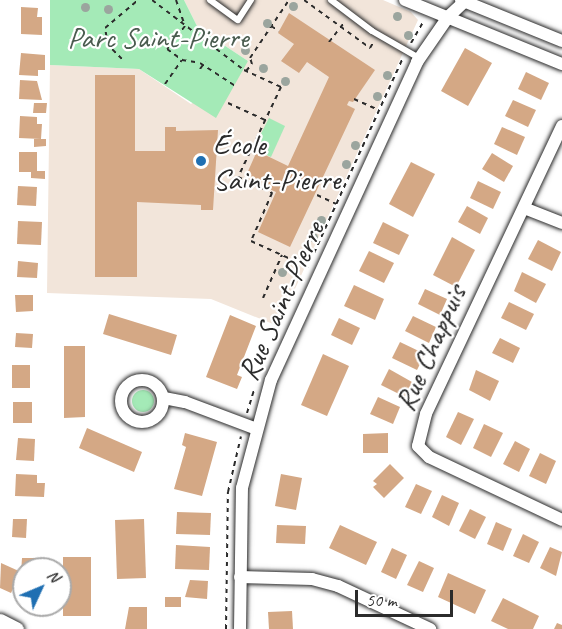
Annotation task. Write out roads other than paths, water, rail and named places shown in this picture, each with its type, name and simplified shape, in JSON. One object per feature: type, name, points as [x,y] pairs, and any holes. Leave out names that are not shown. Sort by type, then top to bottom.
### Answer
[{"type":"street","points":[[405,0],[562,64]]},
{"type":"street","name":"Rue Saint-Pierre","points":[[240,629],[241,496],[256,429],[276,369],[419,58],[462,0]]},
{"type":"street","points":[[462,0],[562,41]]},
{"type":"street","name":"Rue Chappuis","points":[[562,126],[422,424],[418,446],[429,457],[562,520]]},
{"type":"street","points":[[524,208],[562,223]]},
{"type":"street","points":[[164,398],[185,402],[256,429]]},
{"type":"street","points":[[240,577],[312,579],[338,586],[430,629]]},
{"type":"street","points":[[0,621],[16,629]]},
{"type":"lane","points":[[210,0],[238,20],[251,0]]},
{"type":"lane","points":[[331,0],[372,31],[419,58]]},
{"type":"place","name":"École Saint-Pierre","points":[[201,161]]},
{"type":"park label","name":"Parc Saint-Pierre","points":[[158,37]]}]
